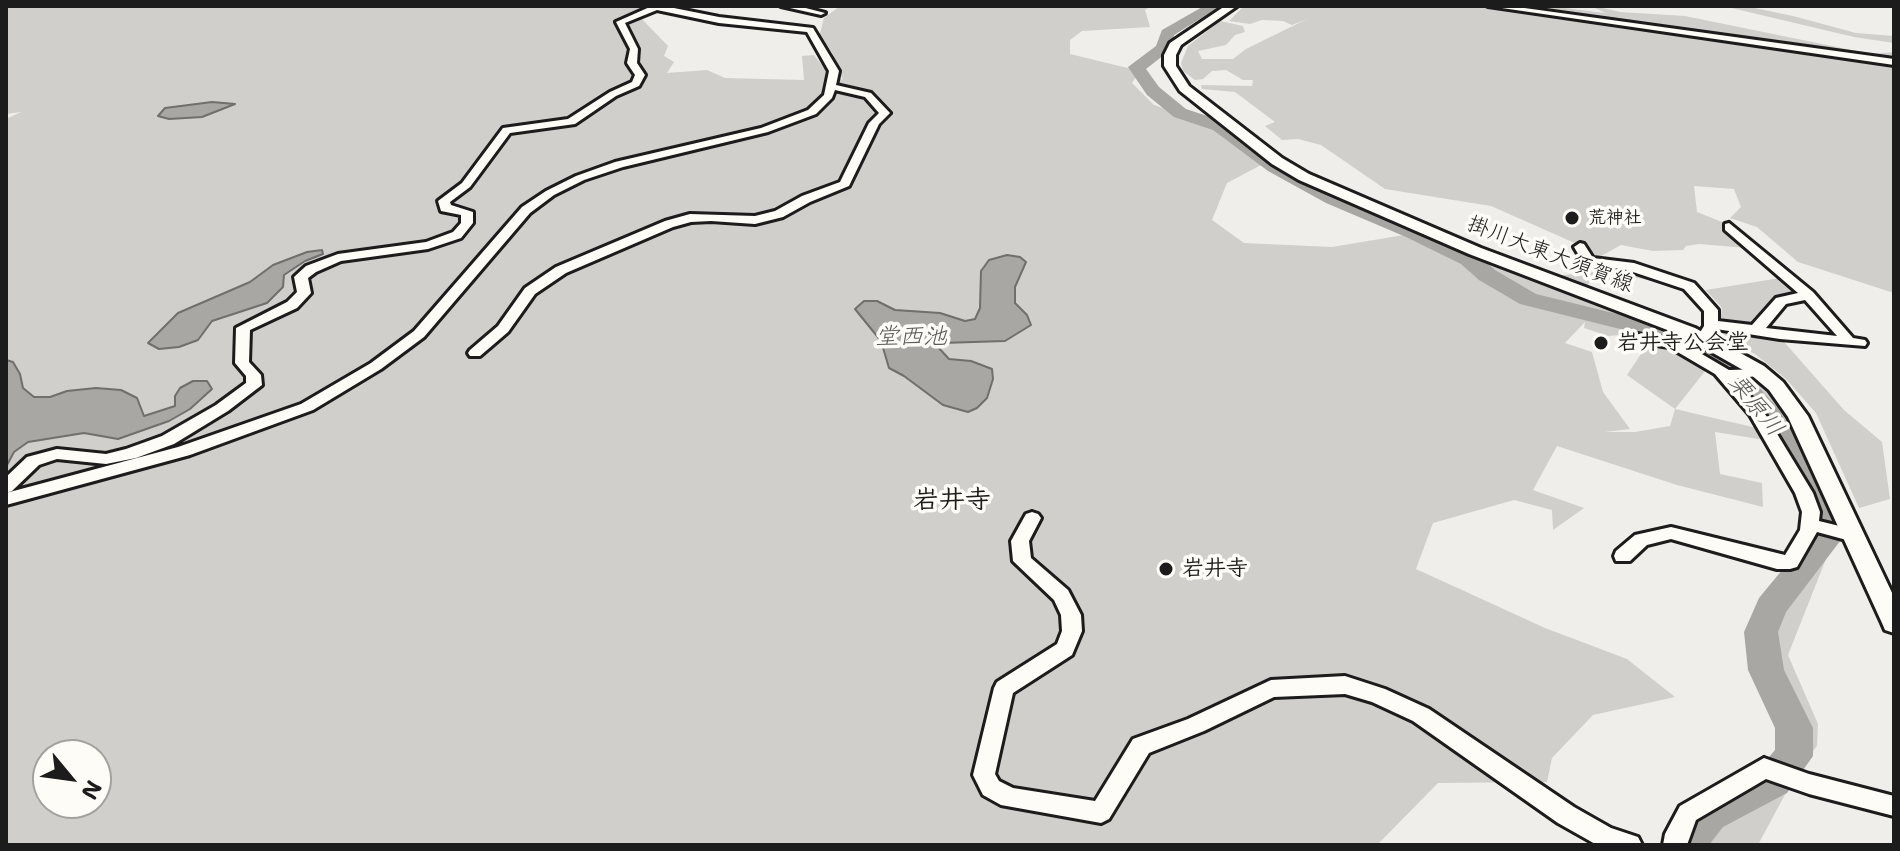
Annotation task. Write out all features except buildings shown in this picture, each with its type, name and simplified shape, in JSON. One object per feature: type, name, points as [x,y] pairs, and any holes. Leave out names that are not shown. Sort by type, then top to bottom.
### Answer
[{"type":"main road","name":"掛川大東大須賀線","points":[[1232,6],[1176,43],[1170,55],[1170,66],[1190,93],[1277,161],[1304,177],[1475,251],[1707,332],[1776,386],[1798,416],[1831,530],[1894,623]]},
{"type":"street","points":[[6,487],[33,461],[57,454],[106,459],[130,454],[168,440],[222,408],[254,385],[253,375],[242,363],[243,328],[292,305],[304,293],[301,277],[311,269],[338,258],[381,250],[404,250],[457,235],[467,223],[467,212],[445,208],[444,201],[466,185],[507,130],[571,122],[613,94],[636,84],[640,75],[632,63],[634,49],[620,22],[658,6],[719,20],[810,30]]},
{"type":"street","points":[[785,6],[821,13]]},
{"type":"street","points":[[810,30],[821,13],[831,6]]},
{"type":"street","points":[[1492,6],[1894,62]]},
{"type":"street","points":[[6,499],[184,451],[307,407],[376,366],[419,334],[526,210],[550,193],[619,164],[786,123],[812,112],[823,103],[833,87],[834,71],[810,30]]},
{"type":"street","points":[[475,353],[503,329],[530,291],[561,270],[679,221],[711,217],[755,220],[779,214],[806,199],[845,184],[874,123],[885,113],[868,95],[833,87]]},
{"type":"street","points":[[1580,247],[1589,261],[1629,266],[1689,286],[1711,310],[1707,332],[1756,330],[1854,342],[1820,306],[1729,227]]},
{"type":"street","points":[[1756,330],[1781,301],[1808,295]]},
{"type":"street","points":[[1623,556],[1641,540],[1671,533],[1777,562],[1790,562],[1831,530],[1729,374],[1673,343],[1630,337]]},
{"type":"street","points":[[1729,374],[1759,372]]},
{"type":"street","points":[[1032,518],[1020,541],[1022,561],[1061,595],[1071,615],[1072,631],[1065,649],[1004,688],[984,775],[991,788],[1009,798],[1101,812],[1141,746],[1196,725],[1271,689],[1345,685],[1378,695],[1421,715],[1566,815],[1605,837],[1630,845]]},
{"type":"street","points":[[1675,845],[1688,813],[1764,768],[1809,784],[1894,806]]},
{"type":"shaded area","points":[[6,6],[658,6],[639,16],[668,46],[664,56],[674,62],[667,73],[707,70],[725,78],[804,80],[802,56],[814,55],[829,74],[843,80],[832,52],[819,37],[824,18],[840,6],[1151,6],[1145,10],[1150,27],[1082,31],[1070,40],[1070,54],[1140,71],[1132,83],[1154,105],[1214,125],[1261,165],[1227,183],[1212,220],[1244,243],[1332,247],[1410,234],[1458,257],[1509,289],[1520,292],[1465,252],[1680,333],[1713,348],[1760,380],[1785,417],[1841,525],[1824,506],[1835,543],[1788,655],[1818,724],[1817,746],[1796,773],[1775,763],[1781,728],[1754,665],[1752,643],[1753,618],[1770,588],[1801,550],[1811,518],[1759,412],[1703,363],[1706,370],[1675,409],[1761,429],[1765,440],[1715,432],[1720,474],[1762,483],[1763,507],[1677,485],[1557,446],[1533,490],[1584,508],[1553,530],[1552,510],[1514,500],[1433,523],[1416,569],[1545,628],[1627,659],[1675,697],[1593,715],[1552,758],[1547,782],[1438,783],[1377,845],[6,845],[6,119],[21,112],[6,114]],"holes":[[[1585,322],[1584,328],[1608,336],[1631,334],[1657,344],[1647,345],[1627,375],[1675,409],[1670,426],[1635,432],[1605,432],[1630,429],[1603,392],[1592,352],[1565,343]]]},
{"type":"shaded area","points":[[1244,6],[1548,6],[1606,13],[1590,6],[1595,6],[1620,12],[1685,16],[1871,54],[1894,52],[1894,293],[1798,262],[1757,227],[1730,218],[1741,207],[1734,189],[1694,186],[1697,212],[1722,222],[1747,248],[1699,244],[1686,246],[1683,250],[1653,251],[1621,245],[1594,260],[1577,244],[1491,206],[1385,189],[1321,145],[1298,139],[1282,140],[1265,126],[1275,122],[1235,92],[1202,89],[1201,85],[1252,86],[1253,80],[1243,80],[1226,70],[1212,71],[1203,79],[1195,80],[1183,71],[1181,63],[1188,46],[1220,21],[1243,26],[1245,32],[1235,35],[1226,45],[1198,51],[1202,59],[1233,59],[1246,49],[1307,19],[1292,25],[1283,21],[1262,20],[1250,24],[1229,21]]},
{"type":"shaded area","points":[[1723,6],[1745,6],[1856,33],[1894,36],[1894,43],[1854,37]]},
{"type":"shaded area","points":[[1589,261],[1621,265],[1687,288],[1618,274],[1609,280],[1596,274],[1587,286],[1558,276],[1594,271]]},
{"type":"shaded area","points":[[1780,278],[1805,296],[1773,300],[1752,327],[1720,323],[1722,308],[1706,290]]},
{"type":"shaded area","points":[[1720,328],[1778,335],[1844,410],[1882,442],[1890,499],[1859,508],[1816,413],[1786,379],[1755,354],[1713,334]]},
{"type":"shaded area","points":[[1766,776],[1789,787],[1759,843],[1674,845],[1685,819]]},
{"type":"water","points":[[212,102],[235,104],[202,117],[169,119],[158,116],[165,108]]},
{"type":"water","points":[[322,250],[323,254],[284,275],[283,287],[267,303],[212,321],[198,340],[179,347],[159,349],[148,343],[178,313],[250,282],[273,265],[307,252]]},
{"type":"water","name":"堂西池","points":[[1007,255],[1020,257],[1026,262],[1015,287],[1015,303],[1027,315],[1031,325],[1005,341],[942,343],[937,346],[949,359],[971,361],[992,369],[993,379],[987,398],[977,408],[968,412],[943,405],[889,368],[881,341],[855,309],[864,301],[877,301],[895,310],[940,313],[965,321],[975,319],[980,308],[981,271],[989,260]]},
{"type":"water","points":[[6,360],[13,362],[23,388],[34,397],[96,388],[121,390],[137,398],[144,416],[175,406],[175,396],[180,388],[193,381],[207,381],[212,389],[190,409],[169,421],[118,439],[84,433],[28,442],[14,452],[6,467]]},
{"type":"waterway","name":"栗原川","points":[[1151,88],[1136,67],[1149,61],[1163,48],[1167,33],[1214,6]]},
{"type":"waterway","name":"栗原川","points":[[1153,91],[1180,113],[1219,126],[1275,167],[1333,199],[1414,232],[1469,259],[1487,275],[1528,299],[1661,332],[1686,342],[1729,371],[1768,414],[1823,506],[1831,532],[1771,607],[1761,632],[1766,670],[1794,728],[1794,756],[1773,781],[1709,814],[1690,832],[1688,845]]},
{"type":"place","name":"荒神社","points":[[1572,218]]},
{"type":"place","name":"岩井寺公会堂","points":[[1601,343]]},
{"type":"place","name":"岩井寺","points":[[1166,569]]},
{"type":"district","name":"岩井寺","points":[[952,501]]}]
